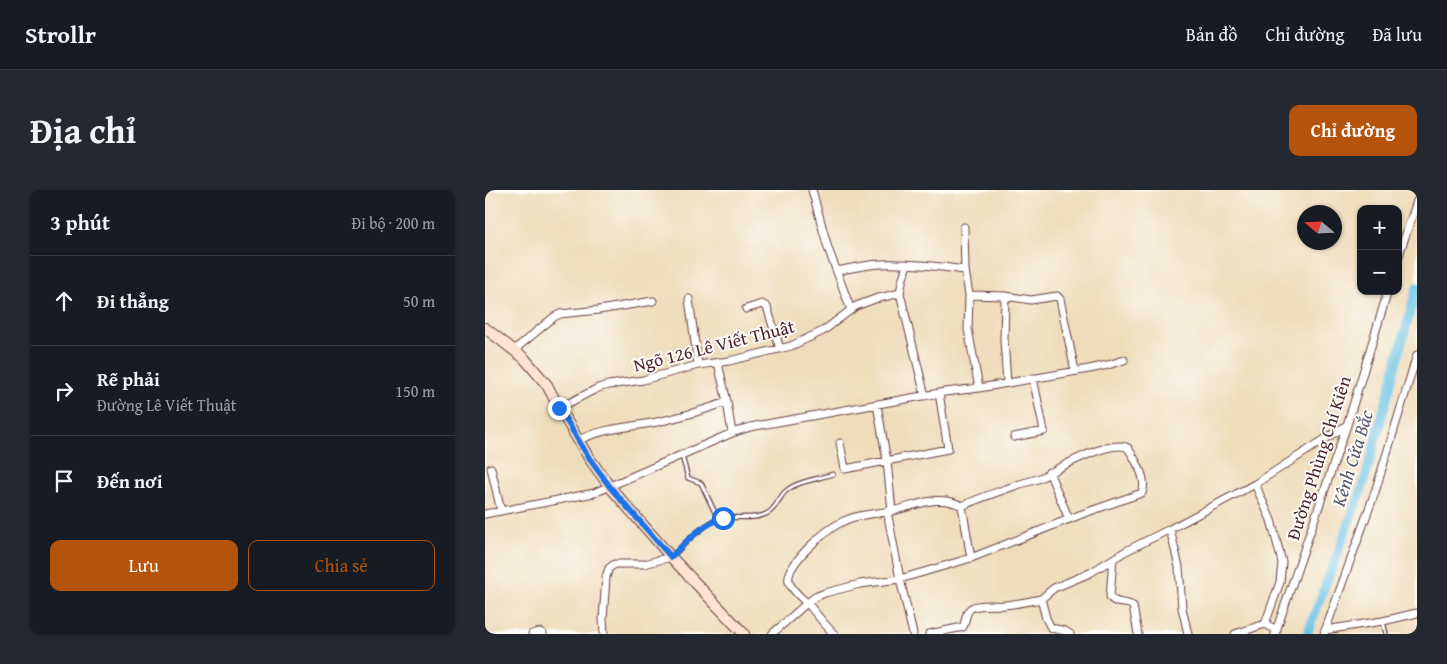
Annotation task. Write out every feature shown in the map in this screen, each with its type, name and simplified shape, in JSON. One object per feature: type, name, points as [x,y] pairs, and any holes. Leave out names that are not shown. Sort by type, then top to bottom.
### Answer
[{"type":"main road","points":[[485,328],[524,358],[547,385],[559,408],[610,487],[671,557],[744,634]]},
{"type":"street","points":[[812,190],[828,248],[851,310]]},
{"type":"street","points":[[1401,250],[1417,201]]},
{"type":"street","points":[[964,227],[965,270],[969,295],[968,330],[979,388]]},
{"type":"street","points":[[837,271],[871,265],[907,264],[965,270]]},
{"type":"street","points":[[907,264],[901,293],[925,396]]},
{"type":"street","name":"Ngõ 126 Lê Viết Thuật","points":[[559,408],[598,388],[609,385],[643,380],[698,365],[718,363],[791,346],[823,331],[856,306],[901,293]]},
{"type":"street","points":[[969,295],[1005,296],[1031,300],[1057,296],[1060,299],[1075,371]]},
{"type":"street","name":"Đường Phùng Chí Kiên","points":[[1276,632],[1347,425],[1387,295]]},
{"type":"street","points":[[1005,296],[1004,340],[1007,383]]},
{"type":"street","points":[[689,299],[698,365]]},
{"type":"street","points":[[514,350],[559,314],[599,310],[653,301]]},
{"type":"street","points":[[746,309],[762,304],[767,307],[780,349]]},
{"type":"street","points":[[1324,632],[1375,492],[1417,354]]},
{"type":"street","points":[[485,514],[594,493],[681,454],[732,433],[750,428],[939,393],[979,388],[1108,365],[1124,360]]},
{"type":"street","points":[[718,363],[732,433]]},
{"type":"street","points":[[1014,436],[1044,431],[1033,378]]},
{"type":"street","points":[[840,443],[845,469],[948,449],[939,393]]},
{"type":"street","points":[[579,440],[595,433],[660,422],[727,402]]},
{"type":"street","points":[[877,405],[887,461],[890,511],[900,579],[913,634]]},
{"type":"street","points":[[929,634],[963,627],[968,610],[971,608],[1041,599],[1054,588],[1090,573],[1126,551],[1255,484],[1347,425]]},
{"type":"street","points":[[771,634],[807,603],[815,597],[860,584],[900,579],[971,558],[1069,519],[1142,493],[1144,485],[1139,469],[1128,448],[1120,445],[1093,453],[1049,472],[1042,477],[962,506],[952,501],[917,503],[840,522],[804,552],[790,572],[789,581],[792,588],[807,603],[834,634]]},
{"type":"street","points":[[491,468],[501,511]]},
{"type":"street","points":[[1049,472],[1069,519]]},
{"type":"street","points":[[1255,484],[1271,520],[1283,562],[1280,582],[1265,624]]},
{"type":"street","points":[[962,506],[971,558]]},
{"type":"street","points":[[1170,529],[1179,566],[1182,608],[1188,634]]},
{"type":"street","points":[[604,634],[603,618],[606,577],[609,568],[615,564],[644,564],[671,557]]},
{"type":"street","points":[[1113,560],[1110,597],[1114,601],[1129,603],[1133,606],[1137,634]]},
{"type":"street","points":[[1041,599],[1049,626],[1070,634]]},
{"type":"street","points":[[1324,632],[1417,613]]},
{"type":"street","points":[[1265,624],[1276,632]]},
{"type":"street","points":[[1235,634],[1265,624]]},
{"type":"street","points":[[532,634],[540,632],[543,634]]},
{"type":"lane","points":[[681,454],[688,478],[701,483],[718,519]]},
{"type":"lane","points":[[671,557],[691,537],[718,519],[765,515],[772,511],[784,492],[793,486],[833,474]]},
{"type":"lane","points":[[1383,621],[1386,634]]},
{"type":"waterway","name":"Kênh Cửa Bắc","points":[[1307,634],[1364,483],[1417,287]]},
{"type":"route","points":[[559,408],[589,458],[610,487],[671,557],[691,537],[714,520],[723,518]]}]
